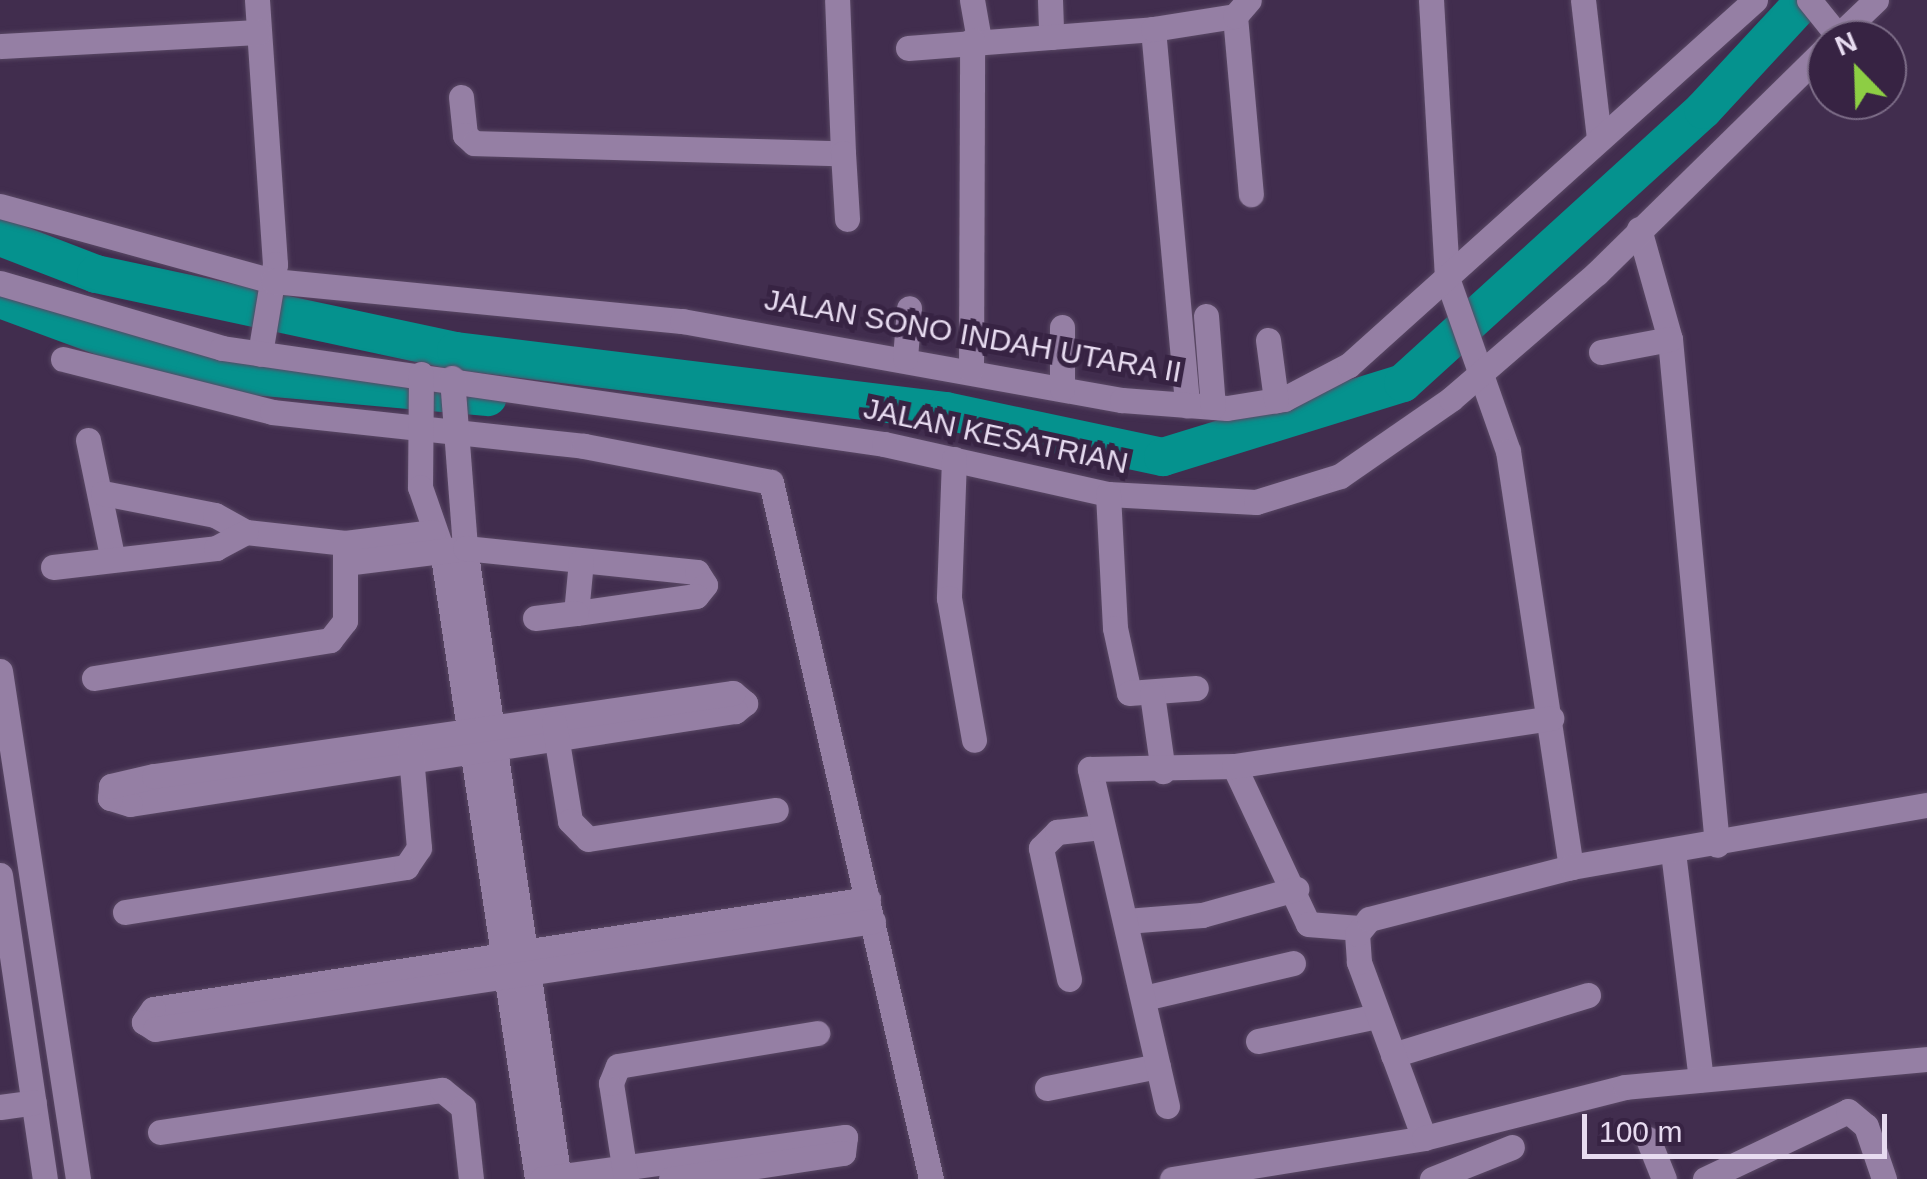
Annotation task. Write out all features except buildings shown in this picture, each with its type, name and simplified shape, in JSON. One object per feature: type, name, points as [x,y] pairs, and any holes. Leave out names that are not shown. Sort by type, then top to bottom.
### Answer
[{"type":"street","points":[[257,0],[272,291],[261,347]]},
{"type":"street","points":[[837,0],[847,219]]},
{"type":"street","points":[[971,370],[975,40],[972,0]]},
{"type":"street","points":[[1050,0],[1052,37]]},
{"type":"street","points":[[1430,0],[1450,284],[1486,368],[1551,718],[1571,867]]},
{"type":"street","points":[[1583,0],[1600,138]]},
{"type":"street","name":"JALAN SONO INDAH UTARA II","points":[[0,206],[272,291],[682,321],[1062,388],[1200,406],[1276,400],[1349,365],[1450,284],[1600,138],[1756,0]]},
{"type":"street","name":"JALAN KESATRIAN","points":[[1852,20],[1876,0]]},
{"type":"street","points":[[908,48],[1153,29],[1242,8],[1252,194]]},
{"type":"street","points":[[1153,29],[1200,406]]},
{"type":"street","points":[[0,46],[259,32]]},
{"type":"street","name":"JALAN KESATRIAN","points":[[0,283],[261,347],[420,379],[954,459],[1108,494],[1216,504],[1298,494],[1366,462],[1486,368],[1639,230],[1807,62]]},
{"type":"street","points":[[461,98],[464,135],[474,142],[843,153]]},
{"type":"street","points":[[1639,230],[1670,338],[1718,846]]},
{"type":"street","points":[[905,358],[909,308]]},
{"type":"street","points":[[1200,406],[1206,316]]},
{"type":"street","points":[[1062,326],[1062,388]]},
{"type":"street","points":[[1601,352],[1670,338]]},
{"type":"street","points":[[1268,340],[1276,400]]},
{"type":"street","points":[[64,359],[272,412],[417,421],[584,446],[771,482],[930,1179]]},
{"type":"street","points":[[420,379],[417,421],[446,543],[482,738],[549,1178],[625,1173],[776,1153],[671,1179]]},
{"type":"street","points":[[446,543],[464,464],[452,426],[451,381]]},
{"type":"street","points":[[88,440],[103,493],[112,556]]},
{"type":"street","points":[[954,459],[949,598],[974,740]]},
{"type":"street","points":[[103,493],[215,515],[246,532],[345,553],[446,543],[697,572],[705,585],[696,596],[535,618]]},
{"type":"street","points":[[1108,494],[1127,688],[1152,694],[1196,688]]},
{"type":"street","points":[[52,566],[112,556],[216,548],[246,532]]},
{"type":"street","points":[[94,678],[330,640],[345,621],[345,553]]},
{"type":"street","points":[[576,614],[581,561]]},
{"type":"street","points":[[0,671],[9,793],[59,1055],[78,1179]]},
{"type":"street","points":[[232,776],[744,703],[734,692],[555,728]]},
{"type":"street","points":[[1152,694],[1163,771]]},
{"type":"street","points":[[1167,1106],[1090,769],[1163,771],[1234,766],[1551,718]]},
{"type":"street","points":[[555,728],[570,821],[588,839],[776,810]]},
{"type":"street","points":[[125,912],[406,867],[420,848],[410,750]]},
{"type":"street","points":[[1234,766],[1311,926],[1359,928],[1422,900],[1571,867],[1718,846],[1927,805]]},
{"type":"street","points":[[1068,979],[1041,848],[1057,832],[1101,827]]},
{"type":"street","points":[[1673,852],[1701,1079]]},
{"type":"street","points":[[0,875],[7,980],[23,1028],[45,1179]]},
{"type":"street","points":[[1126,921],[1202,915],[1296,889]]},
{"type":"street","points":[[312,995],[155,1029],[144,1022],[153,1009],[312,995],[517,967],[871,910]]},
{"type":"street","points":[[1359,928],[1378,1016],[1424,1138]]},
{"type":"street","points":[[1144,998],[1293,963]]},
{"type":"street","points":[[1393,1055],[1588,995]]},
{"type":"street","points":[[1258,1041],[1378,1016]]},
{"type":"street","points":[[23,1028],[53,1023]]},
{"type":"street","points":[[625,1173],[611,1084],[618,1066],[817,1033]]},
{"type":"street","points":[[29,1060],[59,1055]]},
{"type":"street","points":[[1172,1179],[1424,1138],[1590,1094],[1701,1079],[1927,1059]]},
{"type":"street","points":[[1047,1088],[1158,1066]]},
{"type":"street","points":[[160,1132],[442,1090],[463,1107],[471,1179]]},
{"type":"street","points":[[0,1107],[34,1102]]},
{"type":"street","points":[[1705,1179],[1851,1111],[1884,1179]]},
{"type":"street","points":[[1648,1139],[1664,1179]]},
{"type":"street","points":[[1432,1179],[1512,1147]]},
{"type":"waterway","points":[[0,237],[96,274],[456,351],[946,411],[1163,457],[1403,383],[1703,110],[1805,0]]},
{"type":"waterway","points":[[0,299],[195,371],[488,397]]}]
